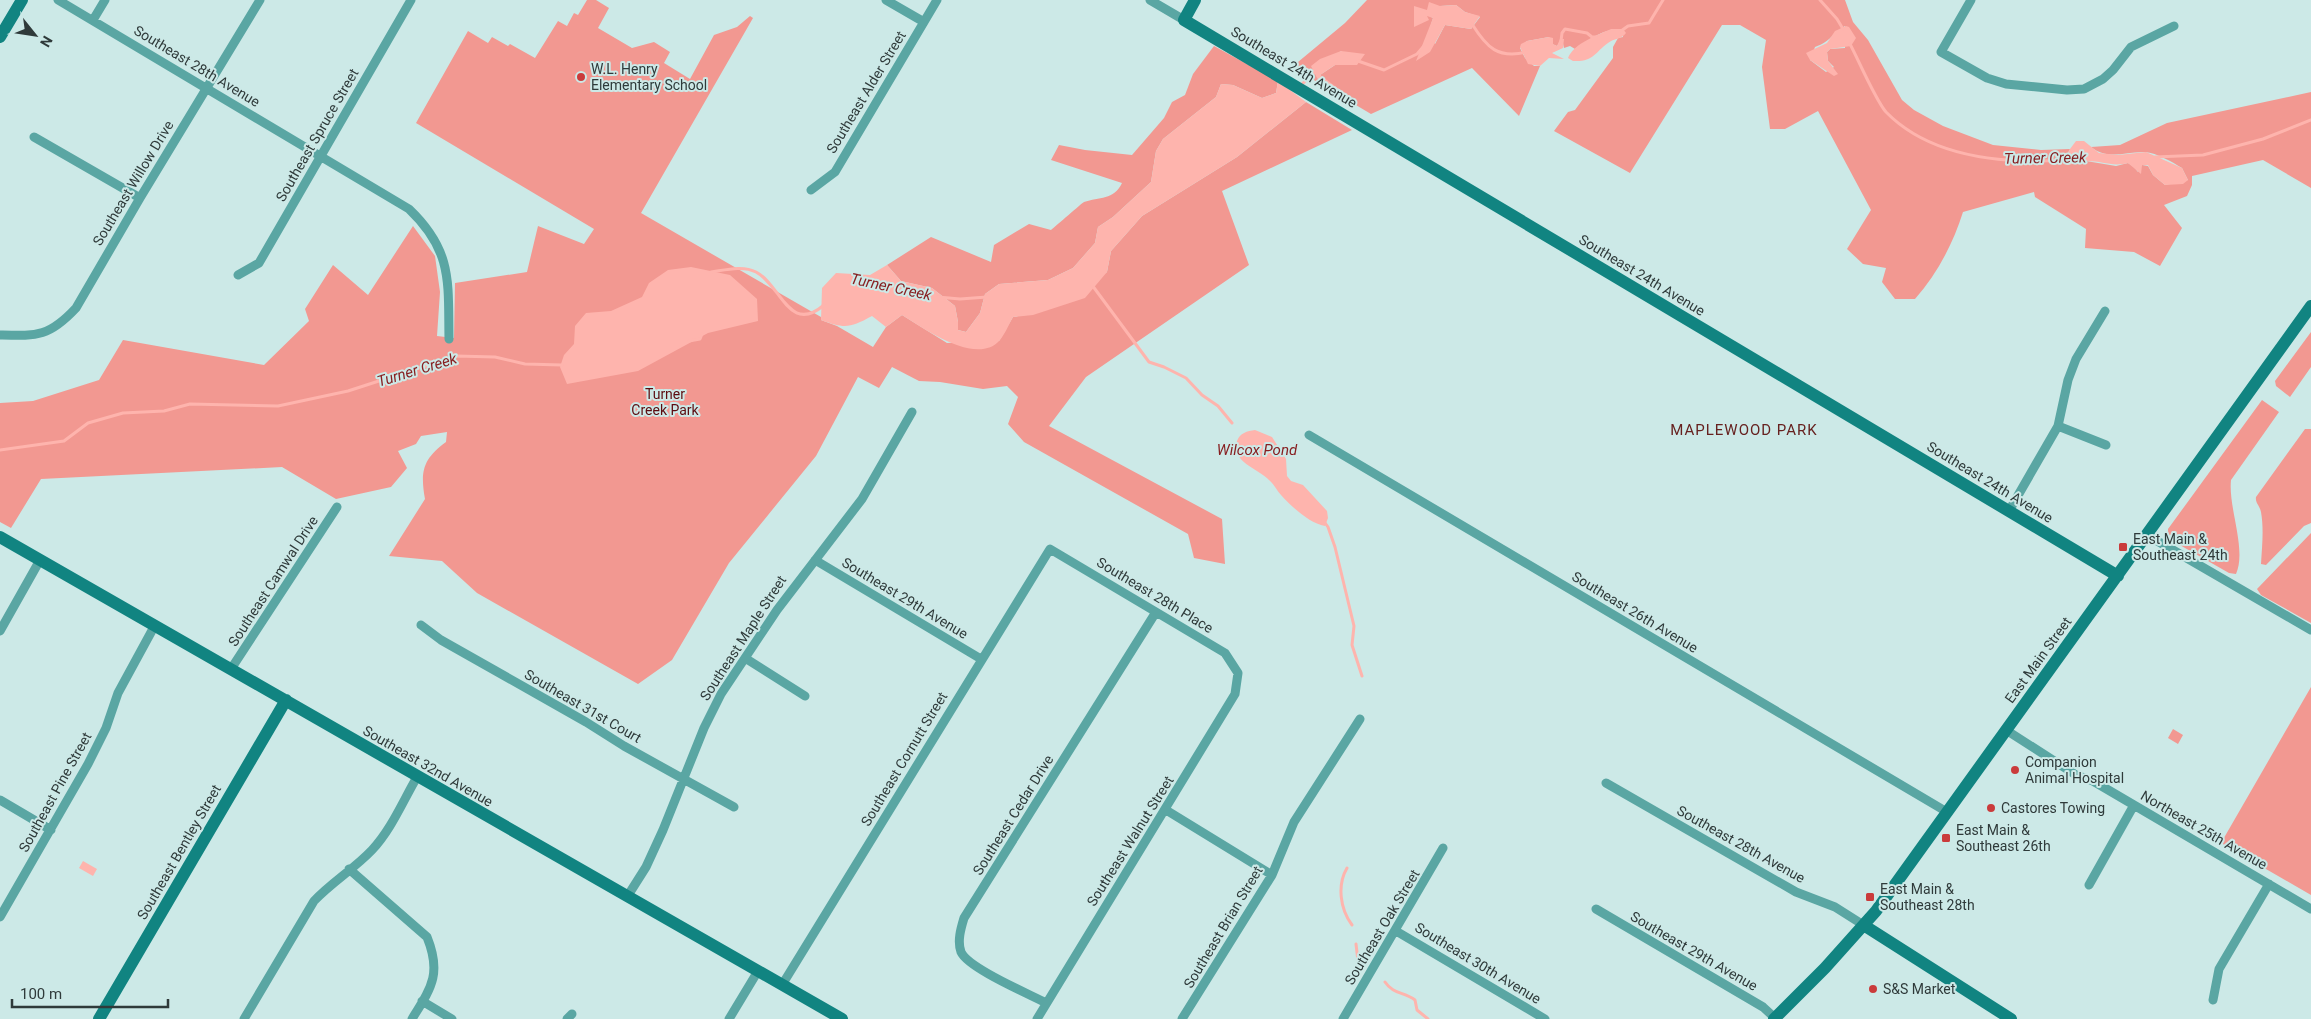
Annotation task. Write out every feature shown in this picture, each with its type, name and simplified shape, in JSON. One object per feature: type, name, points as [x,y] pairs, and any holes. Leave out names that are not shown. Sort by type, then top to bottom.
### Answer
[{"type":"main road","points":[[0,37],[22,0]]},
{"type":"main road","points":[[1184,20],[1195,0]]},
{"type":"main road","name":"Southeast 24th Avenue","points":[[1184,20],[2118,576]]},
{"type":"main road","name":"East Main Street","points":[[1775,1018],[1865,926],[2311,306]]},
{"type":"main road","name":"Southeast 32nd Avenue","points":[[0,537],[842,1019]]},
{"type":"main road","name":"Southeast Bentley Street","points":[[99,1019],[286,700]]},
{"type":"main road","points":[[1865,926],[2011,1019]]},
{"type":"street","name":"Southeast 28th Avenue","points":[[58,0],[321,156]]},
{"type":"street","points":[[93,20],[105,0]]},
{"type":"street","name":"Southeast Willow Drive","points":[[0,334],[44,334],[63,323],[76,308],[260,0]]},
{"type":"street","name":"Southeast Spruce Street","points":[[238,275],[259,263],[411,0]]},
{"type":"street","points":[[886,0],[924,22]]},
{"type":"street","name":"Southeast Alder Street","points":[[811,190],[835,172],[937,0]]},
{"type":"street","name":"Southeast 24th Avenue","points":[[1150,0],[1184,20]]},
{"type":"street","points":[[1971,0],[1941,52],[1986,78],[2006,84],[2067,90],[2084,89],[2103,79],[2113,70],[2131,47],[2174,26]]},
{"type":"street","points":[[34,137],[140,198]]},
{"type":"street","points":[[321,156],[409,209],[437,242],[448,274],[448,339]]},
{"type":"street","points":[[2009,511],[2058,426],[2068,380],[2076,359],[2105,311]]},
{"type":"street","name":"Southeast Maple Street","points":[[627,897],[646,867],[704,728],[722,694],[777,610],[862,499],[912,412]]},
{"type":"street","points":[[2058,426],[2106,445]]},
{"type":"street","name":"Southeast 26th Avenue","points":[[1309,435],[1947,812]]},
{"type":"street","name":"Southeast Camwal Drive","points":[[232,669],[337,507]]},
{"type":"street","points":[[2147,535],[2311,630]]},
{"type":"street","name":"Southeast 28th Place","points":[[1050,549],[1225,653],[1238,673]]},
{"type":"street","name":"Southeast Cornutt Street","points":[[782,985],[1050,549]]},
{"type":"street","points":[[0,631],[40,560]]},
{"type":"street","name":"Southeast 29th Avenue","points":[[815,560],[981,660]]},
{"type":"street","name":"Southeast Cedar Drive","points":[[1046,1003],[975,966],[961,952],[959,934],[964,918],[1156,612]]},
{"type":"street","name":"Southeast 31st Court","points":[[420,625],[441,640],[683,780],[734,807]]},
{"type":"street","name":"Southeast Pine Street","points":[[0,917],[88,764],[106,728],[118,693],[155,626]]},
{"type":"street","points":[[744,658],[805,696]]},
{"type":"street","name":"Southeast Walnut Street","points":[[1036,1019],[1166,810],[1235,694],[1238,673]]},
{"type":"street","name":"Southeast Brian Street","points":[[1182,1019],[1272,875],[1294,822],[1360,719]]},
{"type":"street","name":"Northeast 25th Avenue","points":[[2006,730],[2076,774],[2093,781],[2311,909]]},
{"type":"street","points":[[244,1019],[314,901],[372,850],[385,833],[417,777]]},
{"type":"street","name":"Southeast 28th Avenue","points":[[1606,783],[1796,892],[1823,901],[1865,926]]},
{"type":"street","points":[[0,800],[51,830]]},
{"type":"street","points":[[2088,885],[2134,805]]},
{"type":"street","points":[[1166,810],[1272,875]]},
{"type":"street","name":"Southeast Oak Street","points":[[1343,1019],[1444,848]]},
{"type":"street","points":[[349,869],[427,937],[433,953],[435,966],[432,984],[412,1019]]},
{"type":"street","points":[[2213,1000],[2219,968],[2269,884]]},
{"type":"street","name":"Southeast 29th Avenue","points":[[1596,910],[1763,1007],[1775,1018]]},
{"type":"street","name":"Southeast 30th Avenue","points":[[1396,930],[1545,1019]]},
{"type":"street","points":[[729,1019],[758,971]]},
{"type":"street","points":[[422,1001],[452,1019]]},
{"type":"green space","name":"Turner Creek Park","points":[[587,0],[596,0],[609,8],[598,28],[632,48],[654,42],[670,52],[664,63],[690,79],[714,35],[737,27],[750,16],[753,18],[641,213],[821,317],[821,320],[837,326],[873,347],[886,327],[902,315],[947,343],[999,341],[1013,317],[1051,306],[1074,294],[1107,272],[1111,251],[1142,216],[1237,157],[1306,102],[1352,130],[1222,191],[1249,265],[1086,377],[1049,426],[1222,519],[1225,564],[1194,558],[1188,534],[1024,442],[1008,424],[1018,397],[1007,386],[983,389],[940,382],[919,381],[892,367],[879,388],[858,377],[816,456],[729,563],[672,660],[638,684],[477,593],[442,561],[389,556],[425,499],[423,473],[425,466],[432,454],[446,442],[447,432],[421,436],[416,444],[398,451],[407,468],[391,487],[336,499],[282,467],[41,479],[11,528],[0,522],[0,403],[33,401],[99,380],[123,340],[264,365],[309,321],[305,309],[333,265],[368,295],[413,226],[435,256],[440,292],[437,336],[454,338],[455,283],[527,272],[538,226],[584,244],[594,229],[416,123],[468,31],[488,43],[492,37],[508,46],[510,44],[535,58],[558,21],[567,26],[574,13],[578,15]]},
{"type":"green space","points":[[1367,0],[1845,0],[1853,22],[1868,40],[1902,100],[1914,110],[1943,126],[1993,145],[2041,150],[2070,149],[2064,160],[2067,165],[2086,161],[2116,166],[2128,163],[2138,172],[2142,165],[2148,166],[2153,175],[2165,185],[2188,180],[2182,168],[2150,153],[2104,154],[2091,147],[2120,145],[2167,123],[2311,92],[2311,188],[2263,160],[2192,176],[2192,185],[2187,196],[2164,205],[2182,228],[2160,266],[2134,252],[2085,248],[2086,229],[2035,197],[2034,192],[1963,212],[1944,258],[1923,289],[1915,299],[1895,299],[1882,282],[1886,268],[1863,264],[1847,249],[1871,210],[1818,111],[1785,129],[1770,129],[1762,67],[1766,40],[1740,25],[1722,25],[1630,173],[1554,131],[1568,112],[1575,110],[1613,58],[1613,47],[1618,38],[1623,37],[1623,29],[1603,32],[1575,49],[1570,46],[1564,48],[1562,39],[1557,46],[1552,44],[1549,37],[1527,41],[1520,48],[1525,58],[1534,66],[1540,66],[1519,116],[1472,68],[1371,114],[1292,67],[1345,23]],"holes":[[[1456,5],[1465,12],[1480,17],[1471,29],[1445,25],[1435,44],[1429,31],[1433,18],[1414,7],[1427,11],[1440,6]],[[1845,26],[1845,48],[1830,49],[1827,52],[1828,61],[1834,67],[1826,72],[1810,60],[1815,47],[1825,42]],[[1341,51],[1357,65],[1335,65],[1320,75],[1340,91],[1317,78]]]},
{"type":"green space","points":[[1214,46],[1278,81],[1276,93],[1262,98],[1233,85],[1221,84],[1216,97],[1163,139],[1156,151],[1151,182],[1113,217],[1098,227],[1095,243],[1073,268],[1048,280],[999,284],[985,294],[980,313],[966,332],[958,330],[955,306],[932,288],[901,281],[887,265],[931,237],[991,262],[994,245],[1029,224],[1051,230],[1084,202],[1106,197],[1115,192],[1122,183],[1051,160],[1059,145],[1132,155],[1164,118],[1172,102],[1185,95],[1193,74]]},
{"type":"green space","points":[[2311,332],[2311,367],[2290,397],[2276,386],[2275,381]]},
{"type":"green space","points":[[2262,400],[2279,412],[2231,480],[2239,564],[2236,574],[2229,573],[2171,540],[2173,538],[2168,534],[2168,529]]},
{"type":"green space","points":[[2305,429],[2311,429],[2311,523],[2304,526],[2266,565],[2261,564],[2262,525],[2261,512],[2256,497]]},
{"type":"green space","points":[[2311,533],[2311,623],[2261,595],[2257,589]]},
{"type":"green space","points":[[2311,687],[2311,895],[2221,843]]},
{"type":"green space","points":[[2173,729],[2183,735],[2178,744],[2168,738]]},
{"type":"water","points":[[1429,2],[1440,6],[1456,5],[1465,12],[1480,16],[1471,29],[1445,25],[1430,52],[1416,61],[1433,18],[1427,16],[1429,20],[1414,27],[1414,6],[1427,10]]},
{"type":"water","points":[[1846,26],[1849,27],[1856,38],[1851,46],[1830,49],[1827,52],[1828,61],[1838,74],[1834,76],[1810,60],[1806,53],[1827,43],[1835,31]]},
{"type":"water","points":[[1611,29],[1623,29],[1626,33],[1622,37],[1608,43],[1590,58],[1573,61],[1568,58],[1575,48]]},
{"type":"water","points":[[1549,37],[1553,38],[1553,44],[1557,46],[1560,39],[1564,39],[1563,48],[1552,53],[1564,59],[1549,58],[1540,66],[1528,64],[1520,47],[1521,44]]},
{"type":"water","points":[[1341,51],[1365,54],[1357,65],[1335,65],[1320,75],[1343,92],[1317,78],[1311,66],[1320,59]]},
{"type":"water","points":[[1278,81],[1306,102],[1237,157],[1142,216],[1111,251],[1107,272],[1085,298],[1033,315],[1013,317],[1000,340],[990,347],[978,349],[964,347],[936,336],[902,315],[886,327],[872,316],[847,326],[821,320],[822,288],[836,273],[870,275],[887,265],[901,281],[932,288],[955,306],[958,330],[966,332],[980,313],[985,294],[999,284],[1048,280],[1073,268],[1095,243],[1098,227],[1113,217],[1151,182],[1156,151],[1163,139],[1216,97],[1221,84],[1233,85],[1262,98],[1276,93]]},
{"type":"water","points":[[2076,141],[2084,141],[2099,153],[2118,155],[2146,152],[2182,168],[2188,180],[2183,184],[2165,185],[2153,175],[2148,165],[2142,165],[2141,174],[2128,163],[2117,164],[2087,161],[2063,164]]},
{"type":"water","points":[[691,267],[730,275],[757,299],[758,321],[708,333],[638,371],[567,384],[560,367],[564,355],[574,344],[575,326],[586,313],[611,311],[642,297],[649,283],[668,270]]},
{"type":"water","name":"Wilcox Pond","points":[[1255,430],[1272,437],[1286,459],[1287,476],[1291,481],[1303,485],[1327,511],[1328,518],[1325,526],[1313,522],[1301,514],[1285,500],[1269,480],[1238,455],[1236,448],[1240,436]]},
{"type":"water","points":[[83,861],[97,869],[93,876],[79,868]]},
{"type":"waterway","name":"Turner Creek","points":[[1621,31],[1628,26],[1649,23],[1663,0]]},
{"type":"waterway","name":"Turner Creek","points":[[1820,0],[1837,19],[1843,29]]},
{"type":"waterway","name":"Turner Creek","points":[[1472,24],[1494,50],[1508,54],[1527,52]]},
{"type":"waterway","name":"Turner Creek","points":[[1561,41],[1562,33],[1565,29],[1587,33],[1592,37],[1596,37]]},
{"type":"waterway","name":"Turner Creek","points":[[1850,44],[1882,107],[1904,127],[1925,139],[1970,155],[1994,159],[2018,161],[2066,160]]},
{"type":"waterway","name":"Turner Creek","points":[[1358,61],[1384,70],[1417,54],[1423,47]]},
{"type":"waterway","name":"Turner Creek","points":[[1300,86],[1317,70]]},
{"type":"waterway","name":"Turner Creek","points":[[2155,157],[2203,155],[2263,139],[2311,120]]},
{"type":"waterway","name":"Turner Creek","points":[[711,272],[740,268],[756,272],[765,278],[786,305],[802,314],[812,313],[824,305]]},
{"type":"waterway","points":[[1092,285],[1149,362],[1186,378],[1202,395],[1218,406],[1232,423]]},
{"type":"waterway","name":"Turner Creek","points":[[938,297],[960,299],[987,297]]},
{"type":"waterway","name":"Turner Creek","points":[[689,341],[700,339],[702,334]]},
{"type":"waterway","name":"Turner Creek","points":[[0,450],[64,441],[88,423],[123,413],[164,411],[190,404],[278,406],[348,391],[456,356],[495,357],[525,364],[562,365]]},
{"type":"waterway","points":[[1323,520],[1328,527],[1335,547],[1354,626],[1352,645],[1362,676]]},
{"type":"waterway","points":[[1347,868],[1342,882],[1341,897],[1345,912],[1352,925]]},
{"type":"waterway","points":[[1356,944],[1358,961]]},
{"type":"waterway","points":[[1385,982],[1395,991],[1415,1000],[1417,1010],[1428,1019]]},
{"type":"place","name":"W.L. Henry Elementary School","points":[[581,77]]},
{"type":"place","name":"East Main & Southeast 24th","points":[[2123,547]]},
{"type":"place","name":"Companion Animal Hospital","points":[[2015,770]]},
{"type":"place","name":"Castores Towing","points":[[1991,808]]},
{"type":"place","name":"East Main & Southeast 26th","points":[[1946,838]]},
{"type":"place","name":"East Main & Southeast 28th","points":[[1870,897]]},
{"type":"place","name":"S&S Market","points":[[1873,989]]},
{"type":"district","name":"MAPLEWOOD PARK","points":[[1744,430]]}]
